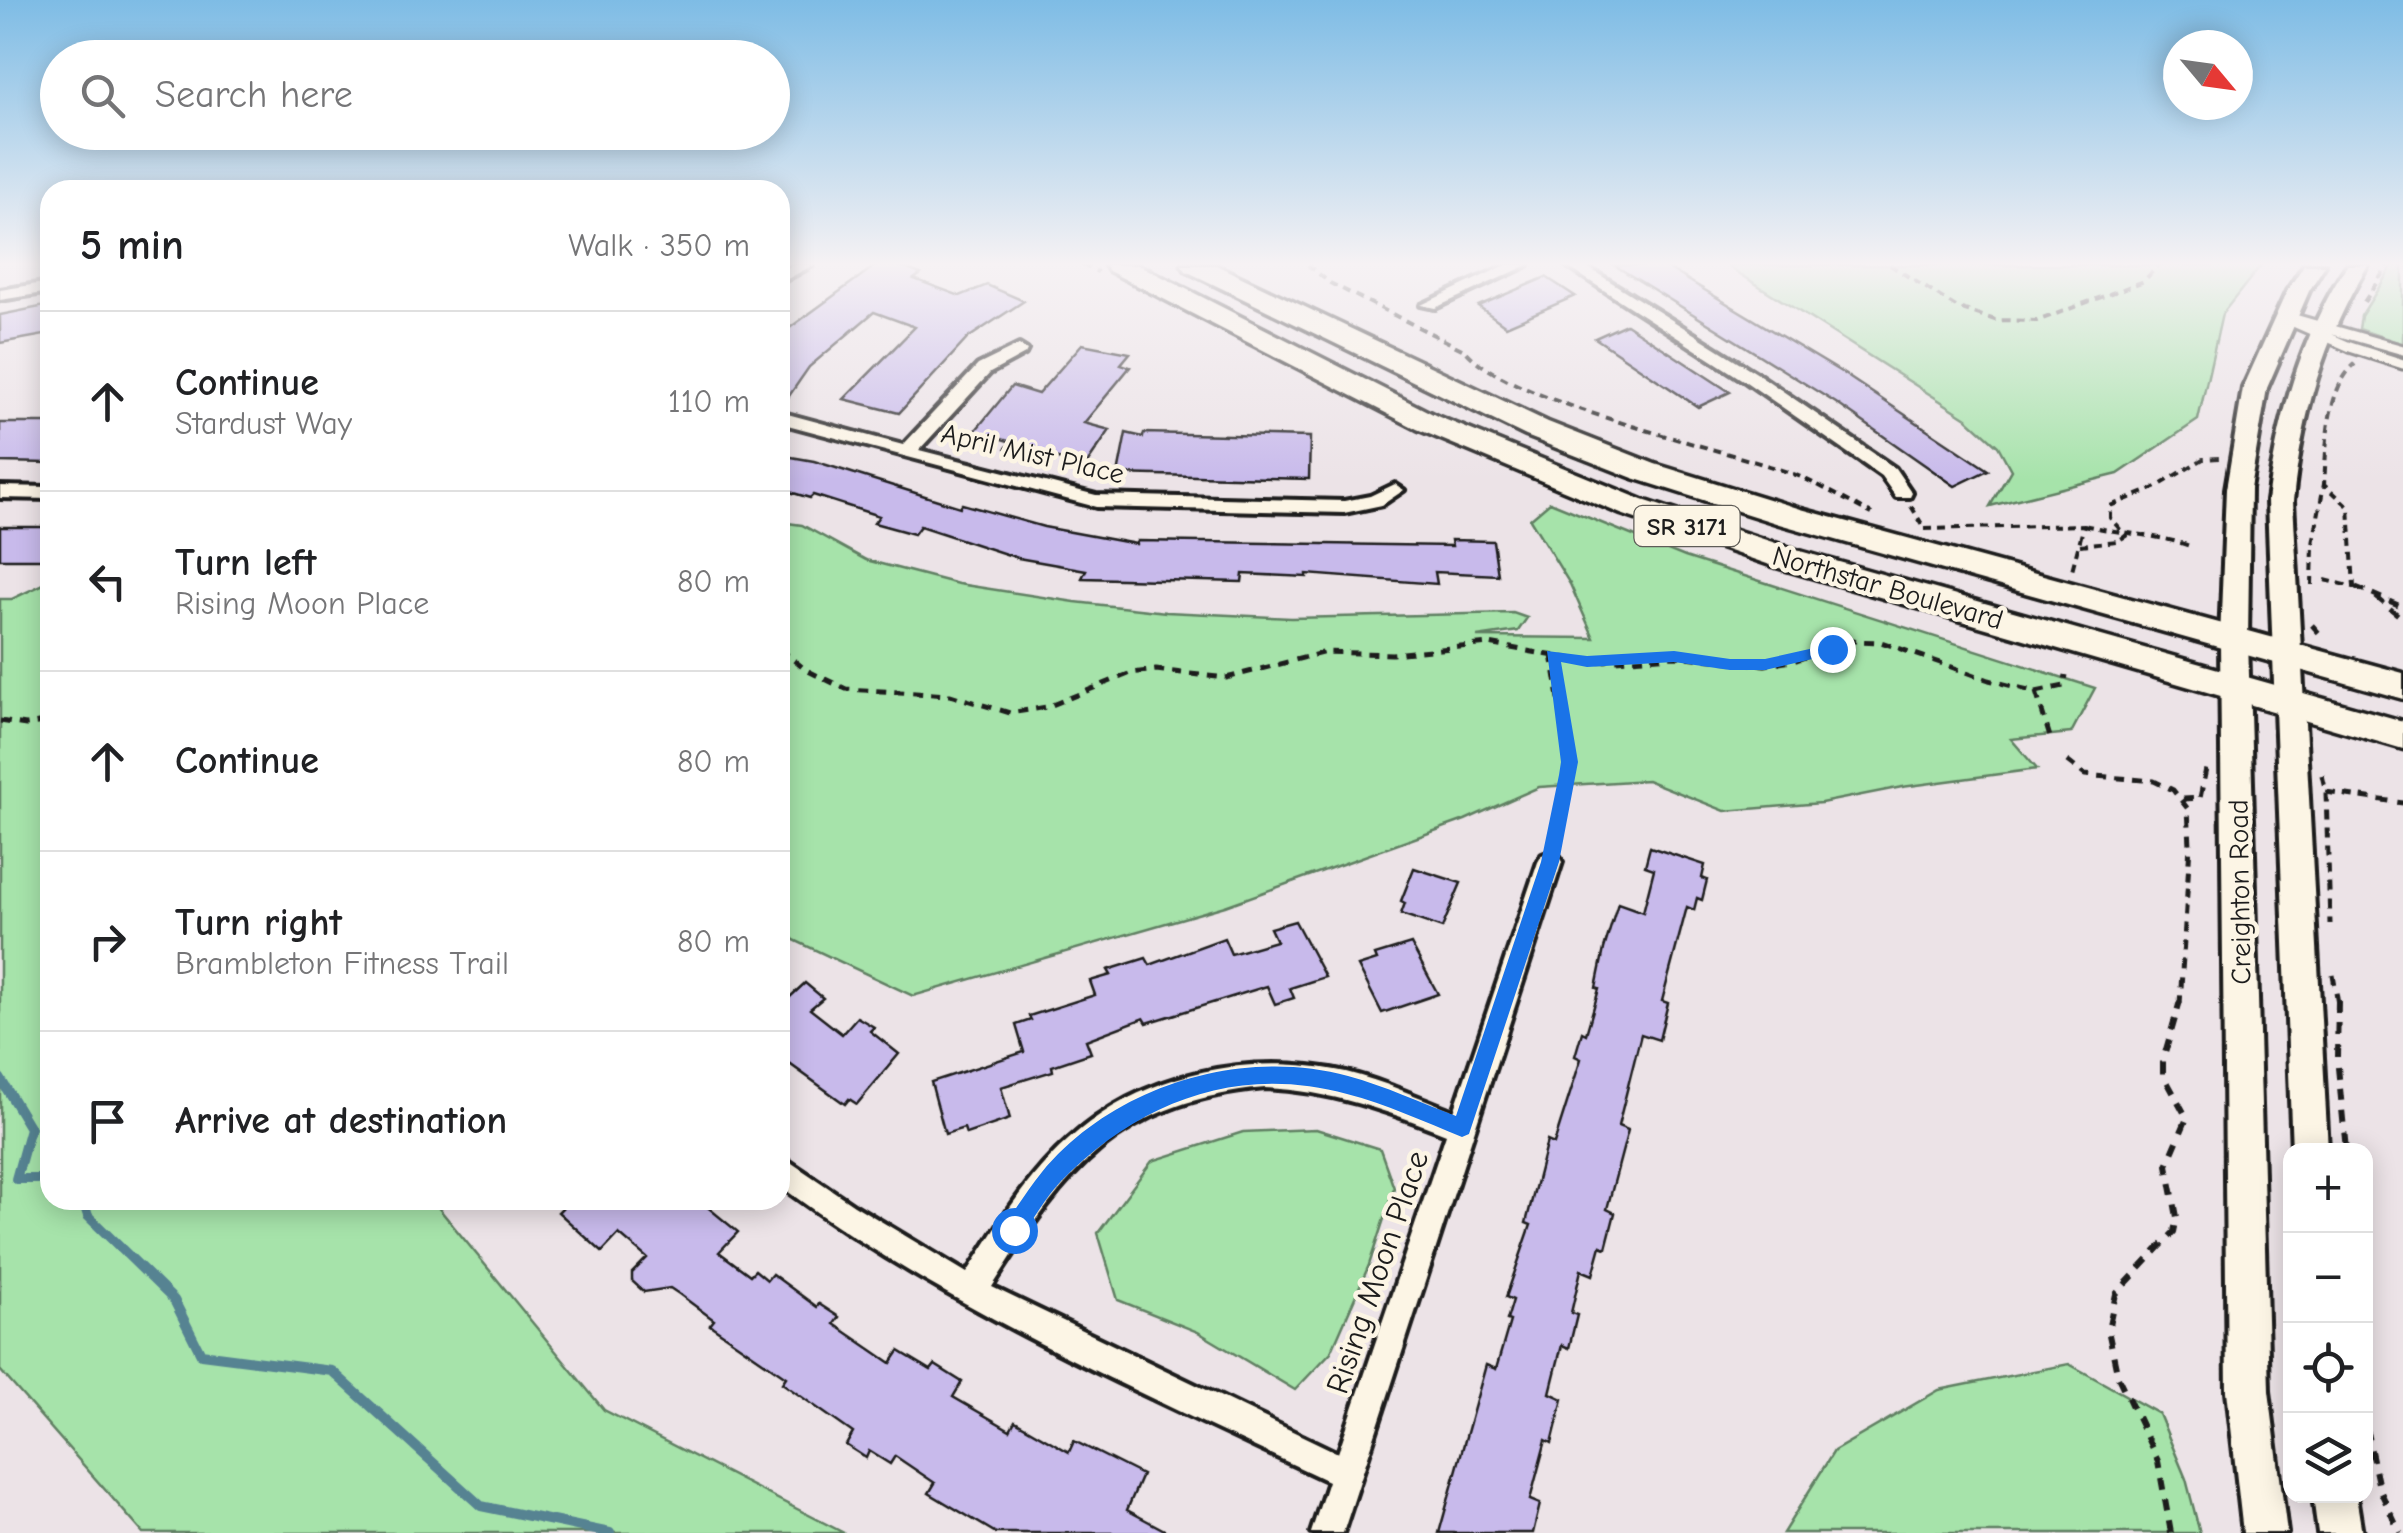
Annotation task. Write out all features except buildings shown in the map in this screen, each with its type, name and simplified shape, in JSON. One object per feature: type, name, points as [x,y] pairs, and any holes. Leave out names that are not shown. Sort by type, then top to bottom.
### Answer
[{"type":"main road","name":"Northstar Boulevard","points":[[1258,337],[1428,423],[1562,481],[1788,559],[2403,734]]},
{"type":"main road","name":"Northstar Boulevard","points":[[1344,337],[1536,429],[1644,471],[1790,517],[2403,686]]},
{"type":"street","points":[[1686,337],[1888,472],[1903,493]]},
{"type":"street","name":"Creighton Road","points":[[2265,1533],[2248,1391],[2234,640],[2238,490],[2244,436],[2255,388],[2276,337]]},
{"type":"street","name":"Creighton Road","points":[[2310,1143],[2280,500],[2290,420],[2318,337]]},
{"type":"street","points":[[907,452],[984,370],[1019,350]]},
{"type":"street","name":"April Mist Place","points":[[790,420],[1072,497],[1137,505],[1344,508],[1375,501],[1395,490]]},
{"type":"street","points":[[0,492],[40,493]]},
{"type":"street","name":"Rising Moon Place","points":[[1326,1533],[1550,862]]},
{"type":"street","points":[[971,1293],[1051,1177],[1121,1117],[1189,1086],[1274,1074],[1321,1080],[1349,1085],[1462,1127]]},
{"type":"street","points":[[790,1178],[971,1293],[1346,1473]]},
{"type":"street","points":[[2336,1503],[2340,1533]]},
{"type":"lane","points":[[2338,337],[2403,364]]},
{"type":"lane","points":[[2350,337],[2403,350]]},
{"type":"path","points":[[1437,337],[1466,351],[1479,367],[1552,398],[1674,437]]},
{"type":"path","points":[[2311,593],[2313,544],[2338,391],[2349,366],[2366,364]]},
{"type":"path","points":[[2126,536],[2110,518],[2110,506],[2155,488],[2204,458],[2220,458]]},
{"type":"path","points":[[2324,484],[2349,507],[2354,587]]},
{"type":"path","points":[[1903,493],[1925,529]]},
{"type":"path","points":[[2084,525],[2126,536],[2168,538],[2190,546]]},
{"type":"path","points":[[2079,546],[2117,542],[2126,536]]},
{"type":"path","points":[[2325,580],[2403,607]]},
{"type":"path","points":[[2374,595],[2403,619]]},
{"type":"path","points":[[2307,614],[2320,634]]},
{"type":"path","points":[[790,657],[806,670],[846,689],[950,695],[1010,713],[1046,707],[1131,673],[1156,670],[1226,678],[1326,652],[1392,654],[1489,644],[1587,662],[1674,656],[1730,664],[1765,664],[1793,661],[1854,641],[1881,642],[1989,680],[2036,692],[2064,686],[2066,675]]},
{"type":"path","points":[[1550,862],[1570,762],[1552,654]]},
{"type":"path","points":[[2036,692],[2050,737]]},
{"type":"path","points":[[0,721],[40,722]]},
{"type":"path","points":[[2067,761],[2084,775],[2154,781],[2173,790],[2188,809],[2190,844],[2179,1012],[2163,1060],[2168,1084],[2188,1118],[2182,1140],[2168,1157],[2167,1175],[2178,1222],[2172,1237],[2120,1284],[2108,1327],[2114,1372],[2154,1451],[2171,1533]]},
{"type":"path","points":[[2319,766],[2326,792],[2331,931]]},
{"type":"path","points":[[2326,792],[2403,804]]},
{"type":"path","points":[[2332,971],[2339,1010],[2338,1058],[2345,1143]]},
{"type":"path","points":[[2373,1458],[2380,1488],[2400,1533]]},
{"type":"green space","points":[[1839,337],[2217,337],[2198,420],[2118,474],[1990,506],[2011,470],[1998,446],[1967,418]]},
{"type":"green space","points":[[2381,337],[2403,337],[2403,344]]},
{"type":"green space","points":[[1550,502],[1685,557],[2095,688],[2071,733],[2011,739],[2037,769],[1902,787],[1821,803],[1725,811],[1647,780],[1539,787],[1465,820],[1225,906],[913,996],[790,935],[790,523],[802,525],[866,560],[958,584],[1075,602],[1166,612],[1291,618],[1513,613],[1527,618],[1518,631],[1477,637],[1594,638],[1570,584],[1530,519]]},
{"type":"green space","points":[[40,586],[40,1210],[440,1210],[604,1410],[844,1533],[143,1533],[0,1370],[0,599],[12,599]]},
{"type":"green space","points":[[1316,1129],[1380,1149],[1394,1188],[1369,1265],[1331,1352],[1295,1390],[1198,1332],[1118,1300],[1098,1233],[1152,1161],[1243,1132]]},
{"type":"green space","points":[[2069,1364],[2159,1414],[2186,1479],[2200,1533],[1783,1533],[1834,1451],[1939,1390]]},
{"type":"waterway","points":[[0,1078],[30,1128],[16,1179],[40,1179]]},
{"type":"waterway","points":[[86,1210],[174,1300],[201,1354],[332,1371],[481,1506],[610,1533]]},
{"type":"route","points":[[1014,1230],[1051,1177],[1086,1144],[1121,1117],[1189,1086],[1274,1074],[1321,1080],[1349,1085],[1462,1127],[1550,862],[1570,762],[1552,654],[1587,662],[1674,656],[1730,664],[1765,664],[1793,661],[1832,649]]}]
